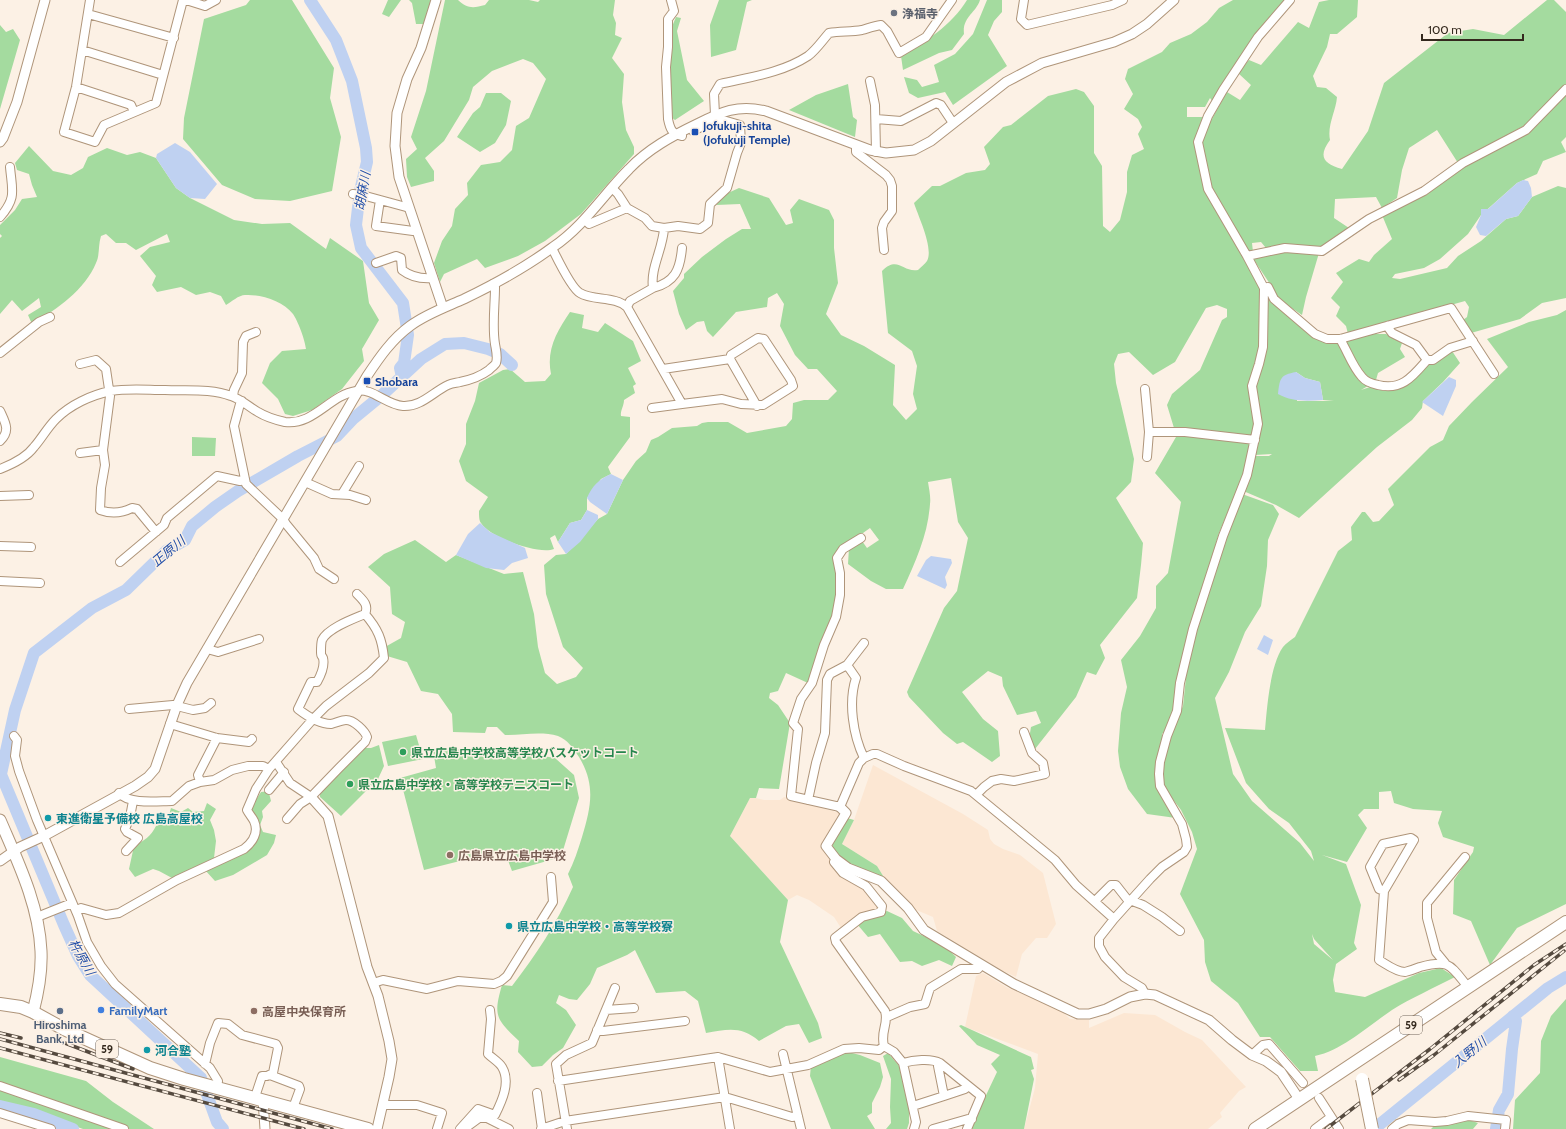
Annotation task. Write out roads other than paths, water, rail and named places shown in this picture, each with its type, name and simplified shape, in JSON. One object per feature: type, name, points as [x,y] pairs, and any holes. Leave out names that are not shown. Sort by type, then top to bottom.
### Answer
[{"type":"main road","points":[[0,820],[17,849],[37,917],[41,951],[41,968],[33,1012]]},
{"type":"main road","name":"59","points":[[1255,1129],[1299,1098],[1566,922]]},
{"type":"main road","name":"59","points":[[0,1004],[21,1007],[33,1012],[64,1029],[150,1068],[368,1129]]},
{"type":"main road","points":[[1352,1064],[1362,1080],[1372,1129]]},
{"type":"street","points":[[0,142],[17,102],[46,0]]},
{"type":"street","points":[[90,0],[76,87],[64,132],[95,142],[104,125],[156,103],[185,0],[205,6],[216,0]]},
{"type":"street","points":[[436,0],[421,48],[407,79],[397,113],[395,146],[399,177],[443,308]]},
{"type":"street","points":[[671,0],[674,11],[668,19],[666,67],[668,120],[670,128],[676,134]]},
{"type":"street","points":[[714,118],[714,94],[720,84],[785,68],[808,56],[817,48],[829,33],[862,30],[882,25],[899,53],[926,37],[952,0]]},
{"type":"street","points":[[1024,0],[1021,19],[1027,25],[1112,5],[1123,0]]},
{"type":"street","points":[[0,861],[17,849],[135,786],[148,777],[155,769],[177,705],[187,683],[380,356],[410,326],[493,284],[552,248],[585,220],[629,169],[648,152],[676,134],[736,108],[755,108],[766,111],[856,146],[876,152],[895,153],[914,150],[931,141],[1006,82],[1042,63],[1114,42],[1132,34],[1147,24],[1174,0]]},
{"type":"street","points":[[1145,994],[1142,988],[1124,977],[1105,957],[1099,946],[1099,938],[1114,919],[1162,867],[1184,852],[1187,846],[1182,824],[1160,786],[1160,762],[1167,736],[1177,711],[1180,683],[1193,630],[1223,536],[1247,475],[1258,424],[1252,386],[1260,364],[1263,347],[1264,288],[1208,189],[1198,142],[1208,116],[1227,84],[1258,37],[1290,0]]},
{"type":"street","points":[[88,14],[174,38]]},
{"type":"street","points":[[82,50],[164,75]]},
{"type":"street","points":[[870,81],[875,105],[876,152]]},
{"type":"street","points":[[76,87],[131,105],[134,112]]},
{"type":"street","points":[[1247,256],[1285,248],[1322,250],[1369,219],[1424,191],[1463,164],[1526,130],[1566,89]]},
{"type":"street","points":[[876,119],[901,121],[936,103],[941,105],[953,123]]},
{"type":"street","points":[[612,188],[618,194],[626,208],[645,218],[652,226],[664,228],[678,226],[700,229],[708,223],[710,204],[727,188],[736,153],[741,143],[740,125],[714,118]]},
{"type":"street","points":[[856,146],[856,152],[886,175],[892,186],[892,211],[884,222],[882,228],[884,250]]},
{"type":"street","points":[[0,217],[8,208],[13,196],[10,167]]},
{"type":"street","points":[[353,194],[409,207]]},
{"type":"street","points":[[380,200],[376,226],[413,231],[417,230]]},
{"type":"street","points":[[585,220],[589,224],[626,208]]},
{"type":"street","points":[[653,288],[652,279],[664,239],[664,228]]},
{"type":"street","points":[[552,248],[574,288],[580,294],[616,302],[627,307],[682,404]]},
{"type":"street","points":[[627,307],[630,301],[653,288],[665,285],[677,271],[681,263],[682,248]]},
{"type":"street","points":[[376,263],[396,256],[401,258],[402,270],[408,274],[424,279],[433,278]]},
{"type":"street","points":[[0,469],[23,458],[33,449],[55,420],[64,412],[76,404],[110,391],[209,391],[233,396],[259,413],[287,422],[295,422],[317,413],[341,395],[359,390],[366,391],[392,404],[411,406],[419,403],[450,384],[459,383],[473,378],[489,370],[496,363],[495,287],[493,284]]},
{"type":"street","points":[[1264,288],[1268,287],[1274,299],[1316,334],[1327,339],[1340,339],[1451,308],[1494,374]]},
{"type":"street","points":[[0,353],[39,322],[50,317]]},
{"type":"street","points":[[1387,326],[1392,332],[1416,345],[1427,360]]},
{"type":"street","points":[[233,396],[234,390],[242,373],[243,342],[246,336],[256,332]]},
{"type":"street","points":[[652,408],[722,399],[757,406],[769,402],[793,386],[791,380],[764,339],[758,338],[731,356],[730,359],[663,369]]},
{"type":"street","points":[[1340,339],[1349,358],[1363,378],[1372,384],[1380,386],[1398,386],[1412,378],[1427,360]]},
{"type":"street","points":[[1427,360],[1433,360],[1450,348],[1473,341]]},
{"type":"street","points":[[730,359],[757,406]]},
{"type":"street","points":[[80,364],[96,360],[104,366],[106,369],[110,391],[103,450],[105,465],[101,488],[100,510],[124,512],[132,508],[137,509],[156,532]]},
{"type":"street","points":[[1145,389],[1149,432],[1147,457]]},
{"type":"street","points":[[242,401],[234,426],[246,484],[283,519],[314,558],[319,568],[334,579]]},
{"type":"street","points":[[0,411],[7,425],[4,437],[0,440]]},
{"type":"street","points":[[1149,432],[1185,432],[1255,440]]},
{"type":"street","points":[[80,452],[103,450]]},
{"type":"street","points":[[342,494],[359,466]]},
{"type":"street","points":[[120,562],[164,525],[167,518],[216,476],[240,481],[244,480]]},
{"type":"street","points":[[305,482],[332,494],[350,495],[366,500]]},
{"type":"street","points":[[0,496],[29,495]]},
{"type":"street","points":[[860,538],[843,548],[837,558],[840,573],[840,595],[836,617],[824,645],[812,683],[801,699],[793,723],[798,729],[791,796],[840,807],[846,813],[826,846],[836,859],[848,868],[881,881],[908,908],[924,930],[1014,984],[1078,1014],[1089,1014],[1106,1009],[1130,997],[1145,994],[1155,995],[1209,1020],[1252,1055],[1266,1061],[1281,1072],[1299,1098]]},
{"type":"street","points":[[0,546],[31,547]]},
{"type":"street","points":[[0,580],[40,583]]},
{"type":"street","points":[[37,917],[72,906],[106,915],[119,913],[177,880],[244,849],[251,844],[257,832],[254,821],[247,810],[256,789],[269,769],[313,719],[334,699],[369,673],[384,658],[381,637],[374,624],[366,614],[367,611],[365,602],[357,594]]},
{"type":"street","points":[[287,819],[300,804],[311,797],[365,742],[367,737],[365,732],[351,721],[346,720],[330,724],[309,718],[298,709],[311,682],[317,682],[321,676],[323,665],[321,654],[322,640],[328,633],[345,623],[366,614]]},
{"type":"street","points":[[207,649],[218,652],[259,639]]},
{"type":"street","points":[[808,800],[816,763],[825,733],[827,680],[830,674],[847,665],[864,643]]},
{"type":"street","points":[[847,665],[856,678],[853,688],[854,716],[859,746],[864,758]]},
{"type":"street","points":[[129,709],[177,705],[193,710],[205,708],[211,703]]},
{"type":"street","points":[[170,724],[217,738],[249,742],[252,739]]},
{"type":"street","points":[[976,795],[984,786],[992,781],[1001,779],[1014,781],[1045,774],[1043,763],[1032,753],[1024,732]]},
{"type":"street","points":[[14,736],[17,740],[15,756],[19,771],[42,836],[87,942],[101,966],[115,984],[210,1068],[218,1081],[217,1087]]},
{"type":"street","points":[[200,782],[198,775],[217,738]]},
{"type":"street","points":[[840,807],[856,770],[864,758],[877,754],[904,766],[971,791],[1055,860],[1076,885],[1114,919]]},
{"type":"street","points":[[276,762],[290,783],[311,797],[328,816],[367,967],[378,996],[388,1033],[392,1059],[377,1129]]},
{"type":"street","points":[[120,793],[122,796],[133,801],[172,801],[189,786],[200,782],[214,780],[232,770],[248,766],[263,766],[269,769]]},
{"type":"street","points":[[269,790],[284,772]]},
{"type":"street","points":[[126,851],[138,838],[127,832],[125,829],[130,817],[133,801]]},
{"type":"street","points":[[1384,891],[1379,889],[1370,867],[1383,844],[1410,838],[1414,840],[1384,891],[1379,960],[1404,972],[1435,963],[1445,963]]},
{"type":"street","points":[[1465,857],[1427,904],[1427,918],[1436,952],[1445,963],[1452,967],[1468,987]]},
{"type":"street","points":[[836,859],[834,862],[843,873],[866,886],[882,906],[881,912],[862,917],[835,938],[836,942],[885,1011],[887,1017],[882,1037],[884,1046],[894,1052],[903,1063],[916,1122],[914,1129]]},
{"type":"street","points":[[373,983],[383,980],[427,989],[458,981],[494,984],[501,981],[507,976],[553,902],[551,877]]},
{"type":"street","points":[[1095,901],[1111,885],[1116,885],[1127,899],[1143,905],[1162,916],[1180,931]]},
{"type":"street","points":[[887,1017],[910,1007],[925,1004],[930,988],[961,969],[978,969],[981,965]]},
{"type":"street","points":[[566,1125],[556,1064],[566,1055],[592,1043],[615,988]]},
{"type":"street","points":[[606,1010],[634,1008]]},
{"type":"street","points":[[466,1125],[478,1109],[495,1115],[503,1100],[506,1079],[504,1072],[502,1066],[488,1054],[491,1019],[490,1010]]},
{"type":"street","points":[[597,1030],[603,1031],[685,1021]]},
{"type":"street","points":[[205,1064],[215,1028],[218,1024],[228,1024],[242,1035],[276,1044],[278,1048],[273,1073],[270,1075]]},
{"type":"street","points":[[1252,1055],[1262,1045],[1269,1044],[1303,1083]]},
{"type":"street","points":[[558,1081],[718,1057],[770,1072],[808,1065],[844,1049],[860,1048],[879,1050],[884,1046]]},
{"type":"street","points":[[783,1054],[800,1129]]},
{"type":"street","points":[[718,1057],[730,1129]]},
{"type":"street","points":[[903,1063],[935,1060],[981,1096],[968,1129]]},
{"type":"street","points":[[940,1063],[938,1066],[944,1096]]},
{"type":"street","points":[[265,1129],[259,1099],[262,1076],[270,1075],[299,1086],[300,1089],[294,1108]]},
{"type":"street","points":[[0,1086],[124,1129]]},
{"type":"street","points":[[913,1106],[965,1089],[968,1086]]},
{"type":"street","points":[[537,1093],[542,1129],[725,1097],[792,1117],[798,1116]]},
{"type":"street","points":[[1319,1098],[1340,1129]]},
{"type":"street","points":[[383,1105],[417,1105],[442,1112],[437,1129]]},
{"type":"street","points":[[0,1113],[51,1129]]},
{"type":"street","points":[[1392,1129],[1398,1124],[1408,1120],[1435,1122],[1468,1116],[1506,1120],[1505,1129]]},
{"type":"street","points":[[1315,1129],[1331,1117]]},
{"type":"street","points":[[460,1129],[479,1118],[487,1118],[509,1129]]},
{"type":"street","points":[[933,1129],[968,1118],[972,1119]]},
{"type":"water","points":[[175,143],[190,152],[217,184],[205,199],[190,198],[176,188],[156,158],[157,154]]},
{"type":"water","points":[[1523,180],[1528,181],[1531,188],[1532,197],[1518,216],[1506,219],[1486,236],[1480,235],[1476,227],[1481,215],[1481,209],[1488,209],[1517,183]]},
{"type":"water","points":[[1296,372],[1305,378],[1320,382],[1323,400],[1294,400],[1278,394],[1279,384],[1282,378],[1287,374]]},
{"type":"water","points":[[1449,377],[1456,380],[1456,386],[1443,416],[1422,402]]},
{"type":"water","points":[[611,474],[623,480],[607,514],[590,502],[587,498],[596,483]]},
{"type":"water","points":[[587,510],[598,515],[598,519],[580,542],[566,554],[558,542],[570,523],[581,520]]},
{"type":"water","points":[[480,523],[490,532],[525,548],[528,558],[512,563],[504,570],[486,568],[456,555],[468,534]]},
{"type":"water","points":[[931,556],[951,559],[952,563],[945,577],[947,585],[945,589],[917,576],[926,560]]},
{"type":"water","points":[[1264,635],[1273,640],[1268,655],[1257,649]]},
{"type":"waterway","name":"胡麻川","points":[[310,0],[336,40],[352,81],[366,148],[367,162],[360,191],[356,225],[361,248],[403,303],[408,335],[404,363],[400,368],[402,377]]},
{"type":"waterway","name":"正原川","points":[[1,774],[15,710],[34,653],[92,608],[126,590],[166,551],[185,540],[192,526],[215,507],[238,491],[298,456],[337,436],[354,418],[382,395],[421,359],[445,344],[464,343],[488,349],[500,354],[512,365]]},
{"type":"waterway","name":"杵原川","points":[[0,772],[78,956],[90,975],[201,1078],[217,1122],[223,1129]]},
{"type":"waterway","name":"入野川","points":[[1374,1129],[1548,988],[1566,977]]},
{"type":"waterway","points":[[1496,1129],[1499,1110],[1508,1094],[1516,1021],[1513,1016]]},
{"type":"waterway","points":[[0,1106],[34,1114],[73,1129]]},
{"type":"railway","points":[[1326,1129],[1430,1049],[1534,965],[1566,944]]},
{"type":"railway","points":[[1399,1080],[1434,1055],[1564,951]]},
{"type":"railway","points":[[0,1033],[21,1038]]},
{"type":"railway","points":[[0,1039],[332,1129]]},
{"type":"railway","points":[[57,1040],[133,1069]]},
{"type":"railway","points":[[0,1048],[304,1129]]},
{"type":"place","name":"浄福寺","points":[[894,13]]},
{"type":"place","name":"Jofukuji-shita (Jofukuji Temple)","points":[[695,132]]},
{"type":"place","name":"Shobara","points":[[367,381]]},
{"type":"place","name":"県立広島中学校高等学校バスケットコート","points":[[403,752]]},
{"type":"place","name":"県立広島中学校・高等学校テニスコート","points":[[350,784]]},
{"type":"place","name":"東進衛星予備校 広島高屋校","points":[[48,818]]},
{"type":"place","name":"広島県立広島中学校","points":[[450,855]]},
{"type":"place","name":"県立広島中学校・高等学校寮","points":[[509,926]]},
{"type":"place","name":"FamilyMart","points":[[101,1010]]},
{"type":"place","name":"Hiroshima Bank, Ltd","points":[[60,1011]]},
{"type":"place","name":"高屋中央保育所","points":[[254,1011]]},
{"type":"place","name":"河合塾","points":[[147,1050]]}]
